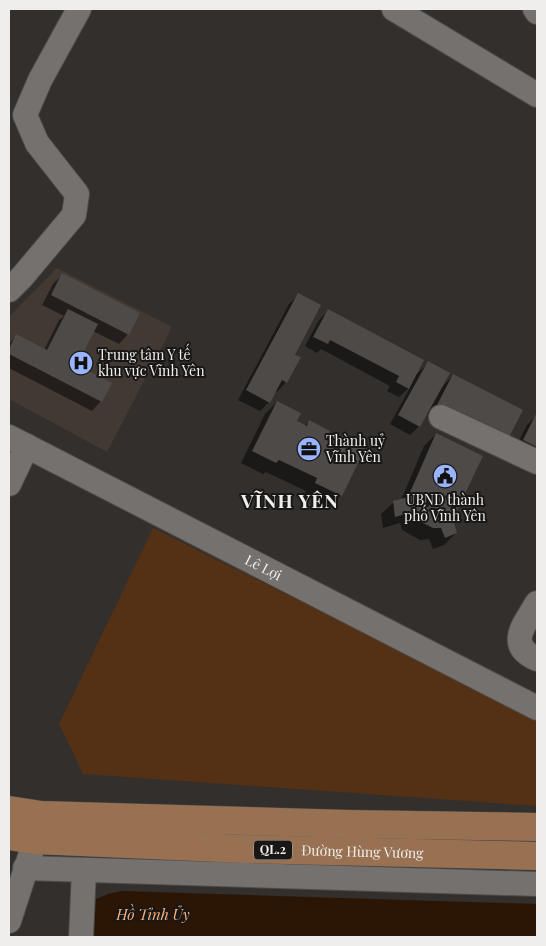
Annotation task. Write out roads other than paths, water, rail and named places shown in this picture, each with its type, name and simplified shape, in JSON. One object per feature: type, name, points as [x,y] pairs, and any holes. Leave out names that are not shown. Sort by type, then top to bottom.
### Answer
[{"type":"main road","name":"Đường Hùng Vương","points":[[9,810],[42,815],[348,824],[537,827]]},
{"type":"main road","name":"Đường Hùng Vương","points":[[9,836],[35,840],[244,849],[537,856]]},
{"type":"street","points":[[9,290],[74,215],[77,194],[37,143],[25,115],[40,80],[79,9]]},
{"type":"street","points":[[394,9],[537,95]]},
{"type":"street","points":[[442,417],[537,462]]},
{"type":"street","name":"Lê Lợi","points":[[9,484],[18,441],[537,708]]},
{"type":"street","points":[[537,603],[519,634],[521,648],[537,659]]},
{"type":"street","points":[[9,921],[35,840]]},
{"type":"street","points":[[25,868],[537,884]]},
{"type":"street","points":[[81,937],[84,870]]},
{"type":"water","name":"Hồ Tỉnh Ủy","points":[[122,891],[537,904],[537,937],[87,937],[94,900]]},
{"type":"place","name":"Trung tâm Y tế khu vực Vĩnh Yên","points":[[81,363]]},
{"type":"place","name":"Thành uỷ Vĩnh Yên","points":[[309,449]]},
{"type":"place","name":"UBND thành phố Vĩnh Yên","points":[[445,476]]},
{"type":"district","name":"VĨNH YÊN","points":[[290,501]]}]
